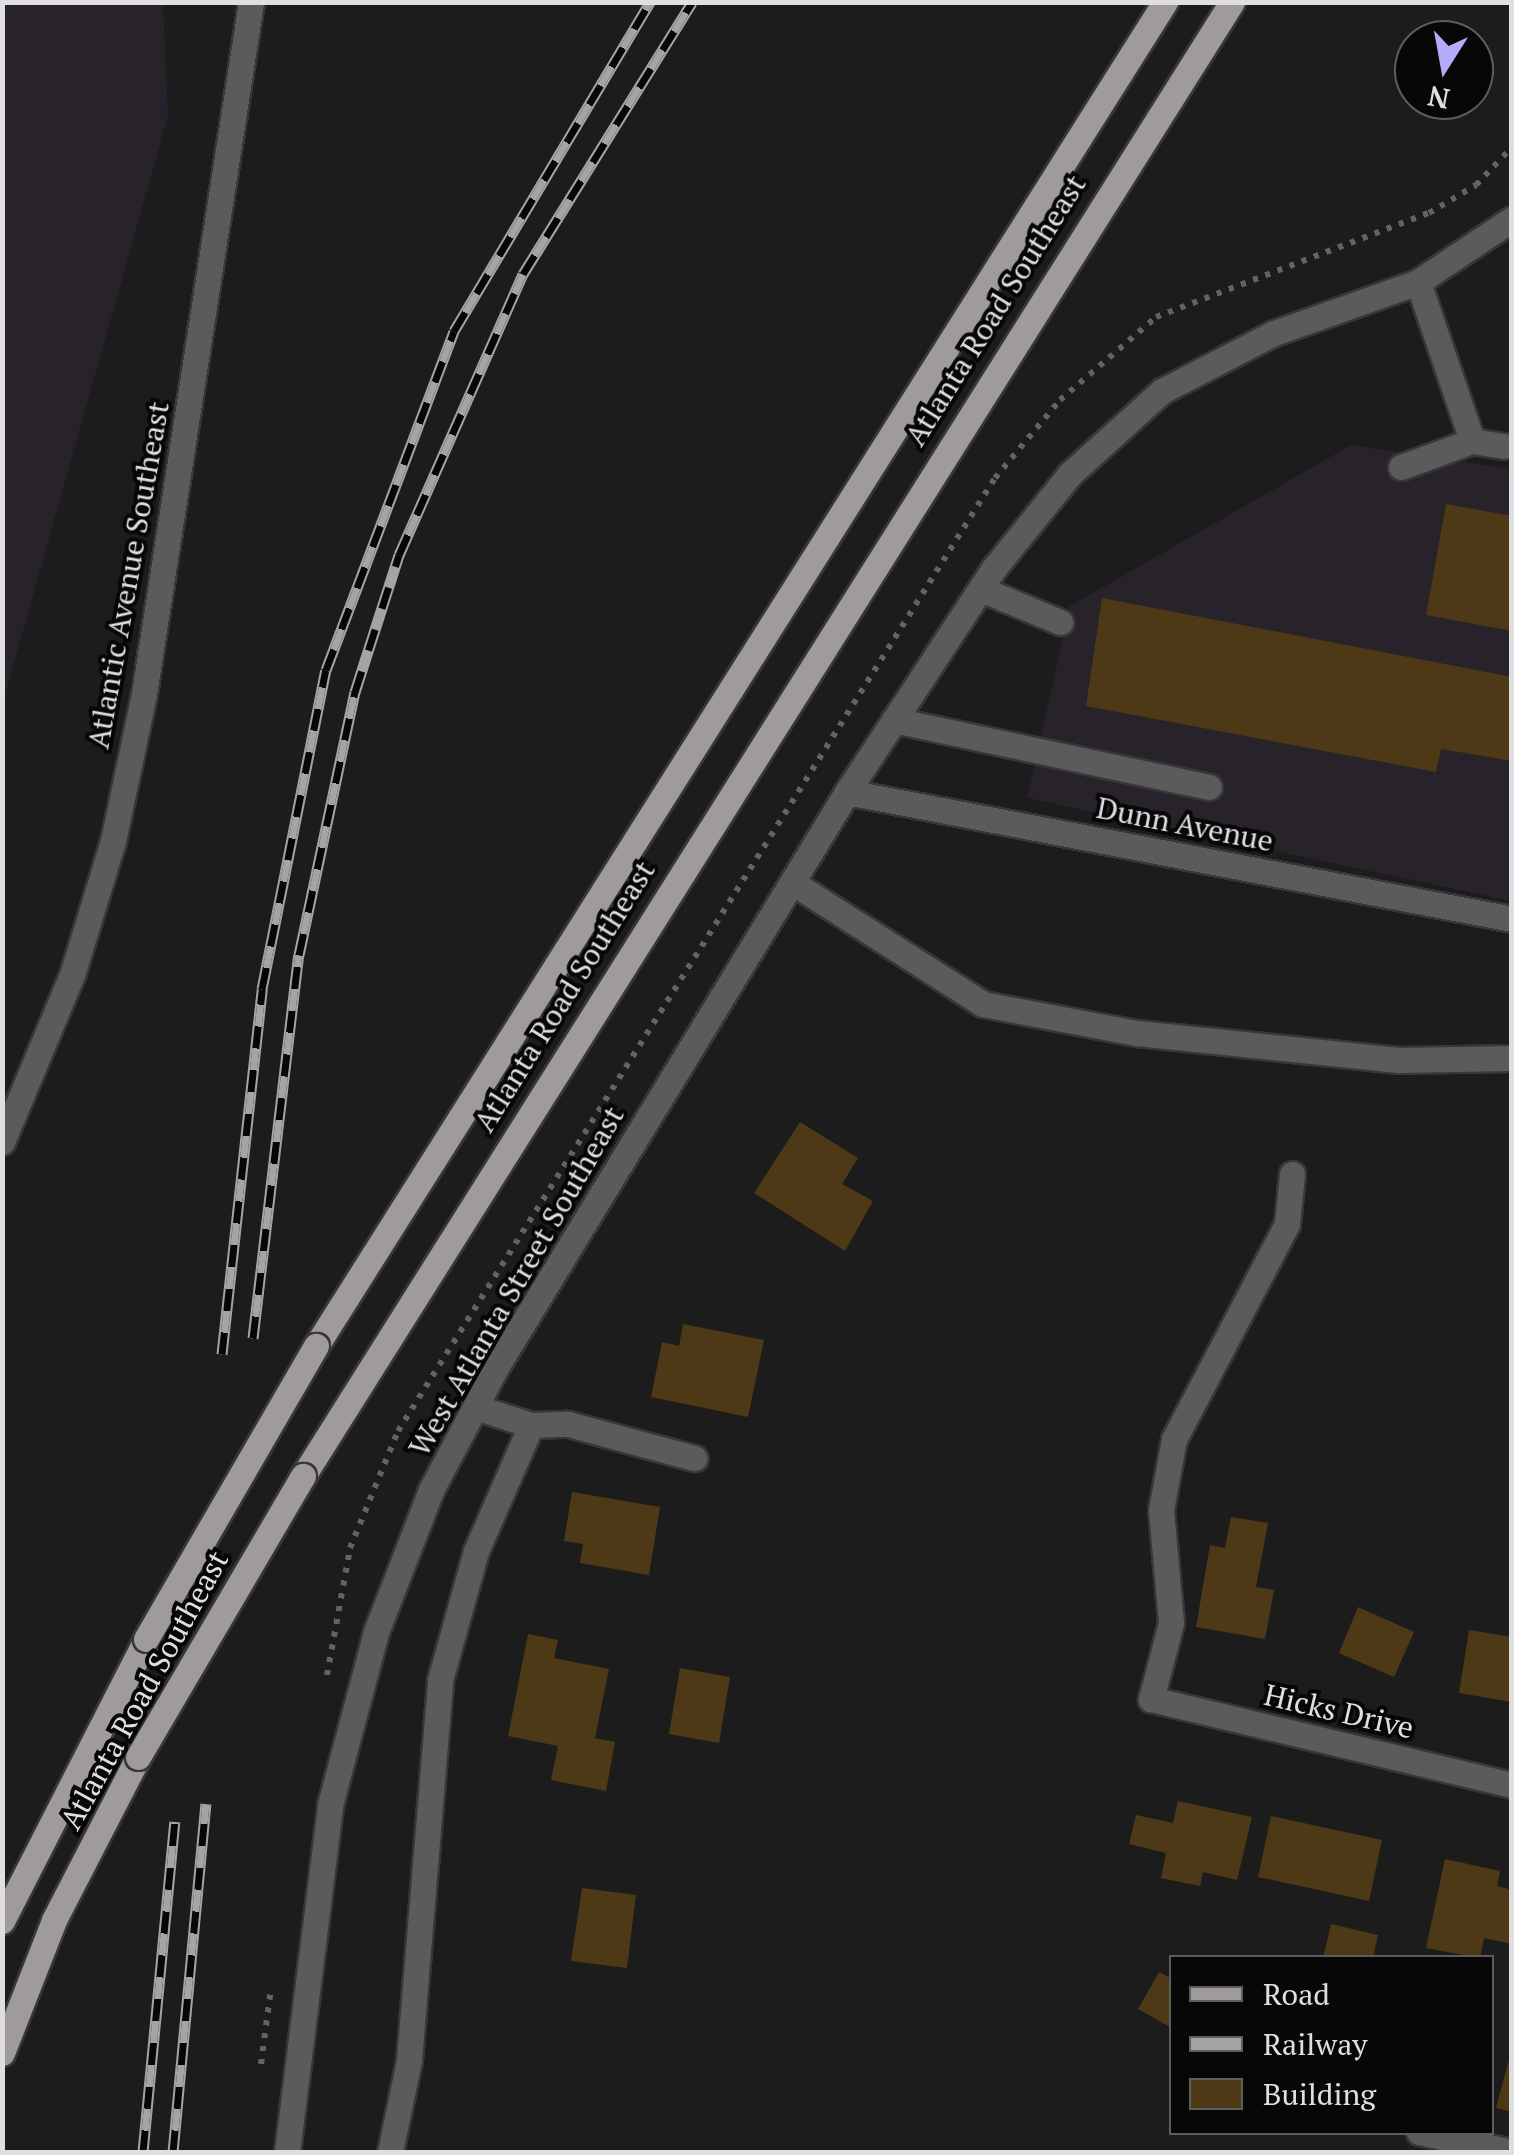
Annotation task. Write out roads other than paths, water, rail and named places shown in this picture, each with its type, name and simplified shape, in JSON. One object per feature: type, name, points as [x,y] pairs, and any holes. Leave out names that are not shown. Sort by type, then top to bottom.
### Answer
[{"type":"main road","name":"Atlanta Road Southeast","points":[[2,1921],[146,1639],[316,1346],[1164,2]]},
{"type":"main road","name":"Atlanta Road Southeast","points":[[2,2052],[54,1920],[138,1757],[303,1476],[1232,2]]},
{"type":"street","name":"Atlantic Avenue Southeast","points":[[2,1142],[72,975],[117,822],[252,2]]},
{"type":"street","name":"West Atlanta Street Southeast","points":[[287,2152],[330,1806],[376,1632],[476,1407],[846,792],[980,588],[1070,474],[1162,391],[1274,333],[1418,282],[1512,220]]},
{"type":"street","points":[[1418,282],[1472,440]]},
{"type":"street","points":[[1401,467],[1472,440],[1504,446]]},
{"type":"street","points":[[980,588],[1060,622]]},
{"type":"street","points":[[894,720],[1209,787]]},
{"type":"street","name":"Dunn Avenue","points":[[846,792],[1512,919]]},
{"type":"street","points":[[793,882],[983,1004],[1137,1033],[1342,1054],[1512,1058]]},
{"type":"street","name":"Hicks Drive","points":[[1292,1174],[1287,1224],[1174,1439],[1161,1510],[1170,1623],[1151,1699],[1512,1785]]},
{"type":"street","points":[[476,1407],[532,1425],[568,1424],[694,1458]]},
{"type":"street","points":[[390,2152],[409,2060],[440,1680],[476,1551],[532,1425]]},
{"type":"street","points":[[1433,2135],[1512,2152]]},
{"type":"railway","points":[[222,1354],[262,989],[326,670],[454,331],[650,2]]},
{"type":"railway","points":[[253,1338],[299,955],[355,692],[399,555],[523,274],[692,2]]},
{"type":"railway","points":[[173,2152],[206,1804]]},
{"type":"railway","points":[[143,2152],[175,1822]]}]
